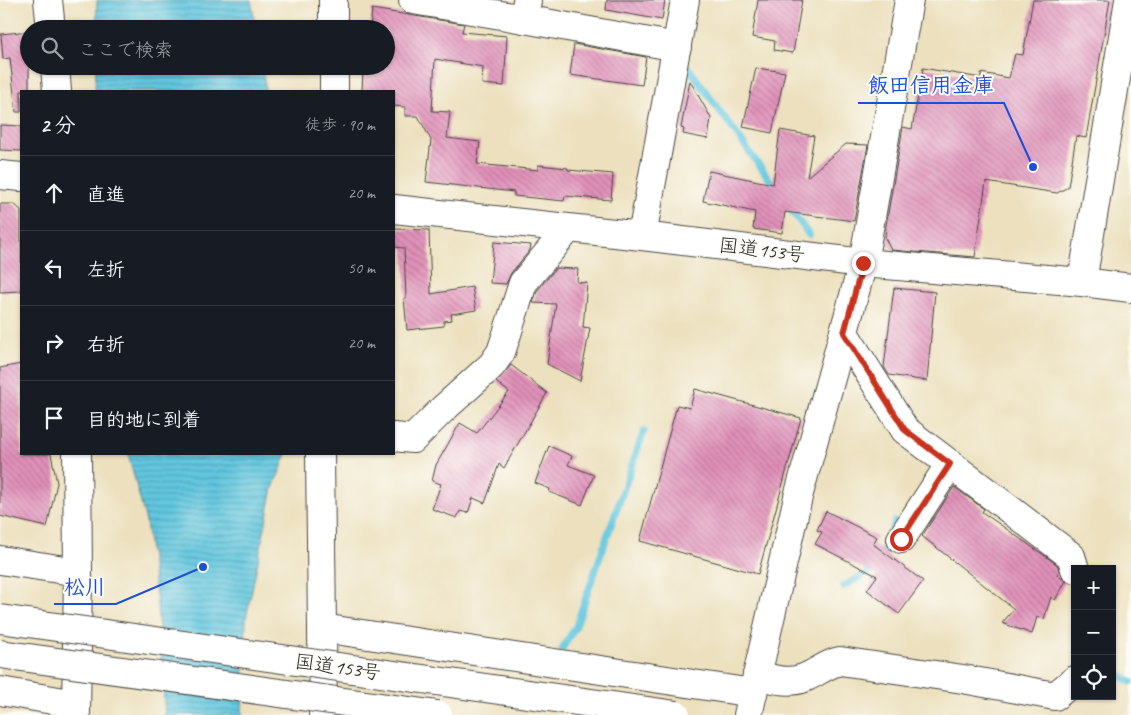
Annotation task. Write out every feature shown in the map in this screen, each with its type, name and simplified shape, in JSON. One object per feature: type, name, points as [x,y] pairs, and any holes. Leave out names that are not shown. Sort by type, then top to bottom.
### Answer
[{"type":"main road","points":[[48,0],[50,20]]},
{"type":"main road","points":[[333,0],[333,20]]},
{"type":"main road","points":[[413,0],[526,9],[677,47]]},
{"type":"main road","points":[[642,236],[685,0]]},
{"type":"main road","points":[[753,694],[798,497],[863,263],[909,0]]},
{"type":"main road","points":[[1082,282],[1129,0]]},
{"type":"main road","points":[[55,75],[57,90]]},
{"type":"main road","points":[[334,75],[334,90]]},
{"type":"main road","points":[[0,174],[20,177]]},
{"type":"main road","name":"国道153号","points":[[395,209],[642,236],[863,263],[1131,288]]},
{"type":"main road","points":[[395,436],[413,439],[492,365],[501,352],[523,282],[568,229]]},
{"type":"main road","points":[[844,333],[905,430],[1071,556],[1074,565]]},
{"type":"main road","points":[[0,691],[76,710],[77,455]]},
{"type":"main road","points":[[320,455],[323,715]]},
{"type":"main road","points":[[901,539],[950,464]]},
{"type":"main road","points":[[0,560],[78,572]]},
{"type":"main road","name":"国道153号","points":[[0,619],[676,715]]},
{"type":"main road","points":[[322,628],[753,694],[782,681],[803,679],[830,664],[840,661],[963,679],[1055,696],[1071,683]]},
{"type":"main road","name":"国道153号","points":[[0,654],[438,715]]},
{"type":"water","points":[[97,0],[251,0],[254,20],[96,20]]},
{"type":"water","points":[[96,75],[263,75],[266,90],[95,90]]},
{"type":"water","points":[[128,455],[287,455],[273,488],[246,619],[242,715],[165,715],[157,603],[146,522]]},
{"type":"building","points":[[607,0],[665,0],[662,20],[606,10]]},
{"type":"building","points":[[758,0],[802,0],[793,53],[774,50],[775,41],[752,37]]},
{"type":"building","points":[[1033,0],[1110,0],[1086,138],[1076,136],[1068,187],[1057,193],[986,182],[975,257],[891,250],[885,238],[886,225],[903,127],[912,129],[923,68],[981,78],[981,73],[1009,78],[1015,54],[1023,55]]},
{"type":"building","points":[[372,9],[464,24],[462,32],[507,36],[504,86],[482,84],[483,67],[435,59],[432,111],[450,112],[447,138],[480,142],[477,164],[538,170],[538,165],[613,174],[611,200],[565,196],[564,201],[514,196],[514,192],[426,182],[431,140],[418,116],[405,116],[405,107],[395,106],[395,90],[362,90],[363,75],[395,75],[395,20],[371,20]]},
{"type":"building","points":[[20,32],[20,75],[29,75],[29,90],[20,90],[20,112],[16,112],[10,58],[3,59],[1,34]]},
{"type":"building","points":[[574,44],[646,57],[642,85],[570,75]]},
{"type":"building","points":[[756,68],[785,72],[772,133],[743,127]]},
{"type":"building","points":[[690,81],[711,118],[708,139],[683,134],[684,129],[681,128]]},
{"type":"building","points":[[0,125],[20,126],[20,151],[0,150]]},
{"type":"building","points":[[780,130],[814,136],[807,177],[846,144],[868,145],[854,221],[785,212],[782,233],[753,229],[755,212],[703,201],[709,171],[773,184]]},
{"type":"building","points":[[0,204],[14,204],[20,209],[20,291],[0,292]]},
{"type":"building","points":[[395,229],[429,230],[431,294],[472,287],[476,310],[451,314],[452,320],[444,321],[444,326],[407,330],[404,298],[406,298],[404,248],[395,247]]},
{"type":"building","points":[[494,242],[531,245],[530,250],[511,273],[506,284],[490,283]]},
{"type":"building","points":[[556,268],[578,269],[577,282],[587,283],[583,327],[590,328],[580,381],[547,364],[556,304],[533,303],[537,291]]},
{"type":"building","points":[[894,288],[935,292],[927,381],[889,375],[884,367]]},
{"type":"building","points":[[20,364],[20,455],[51,455],[57,483],[47,527],[0,516],[0,368]]},
{"type":"building","points":[[511,365],[547,393],[504,468],[499,464],[485,503],[473,498],[468,513],[460,511],[457,518],[432,509],[441,484],[432,481],[436,465],[460,423],[477,433],[509,392],[496,382]]},
{"type":"building","points":[[695,389],[801,418],[758,574],[640,541],[677,405],[690,408]]},
{"type":"building","points":[[549,446],[572,456],[568,465],[594,475],[582,505],[549,492],[550,489],[535,483]]},
{"type":"building","points":[[954,487],[984,509],[982,512],[1058,565],[1059,571],[1057,575],[1066,581],[1055,600],[1051,597],[1044,619],[1037,617],[1032,634],[1002,623],[1014,609],[922,536]]},
{"type":"building","points":[[826,511],[877,537],[873,544],[923,581],[899,614],[867,590],[877,576],[815,544],[822,532],[817,530]]},
{"type":"waterway","points":[[688,67],[777,190]]},
{"type":"waterway","points":[[789,207],[809,235]]},
{"type":"waterway","points":[[562,649],[576,626],[644,431]]},
{"type":"waterway","points":[[844,586],[871,571],[883,554],[895,522]]},
{"type":"waterway","points":[[1116,673],[1131,682]]},
{"type":"place","name":"飯田信用金庫","points":[[1033,167]]},
{"type":"place","name":"松川","points":[[203,567]]},
{"type":"route","points":[[863,263],[844,333],[905,430],[950,464],[901,539]]}]
